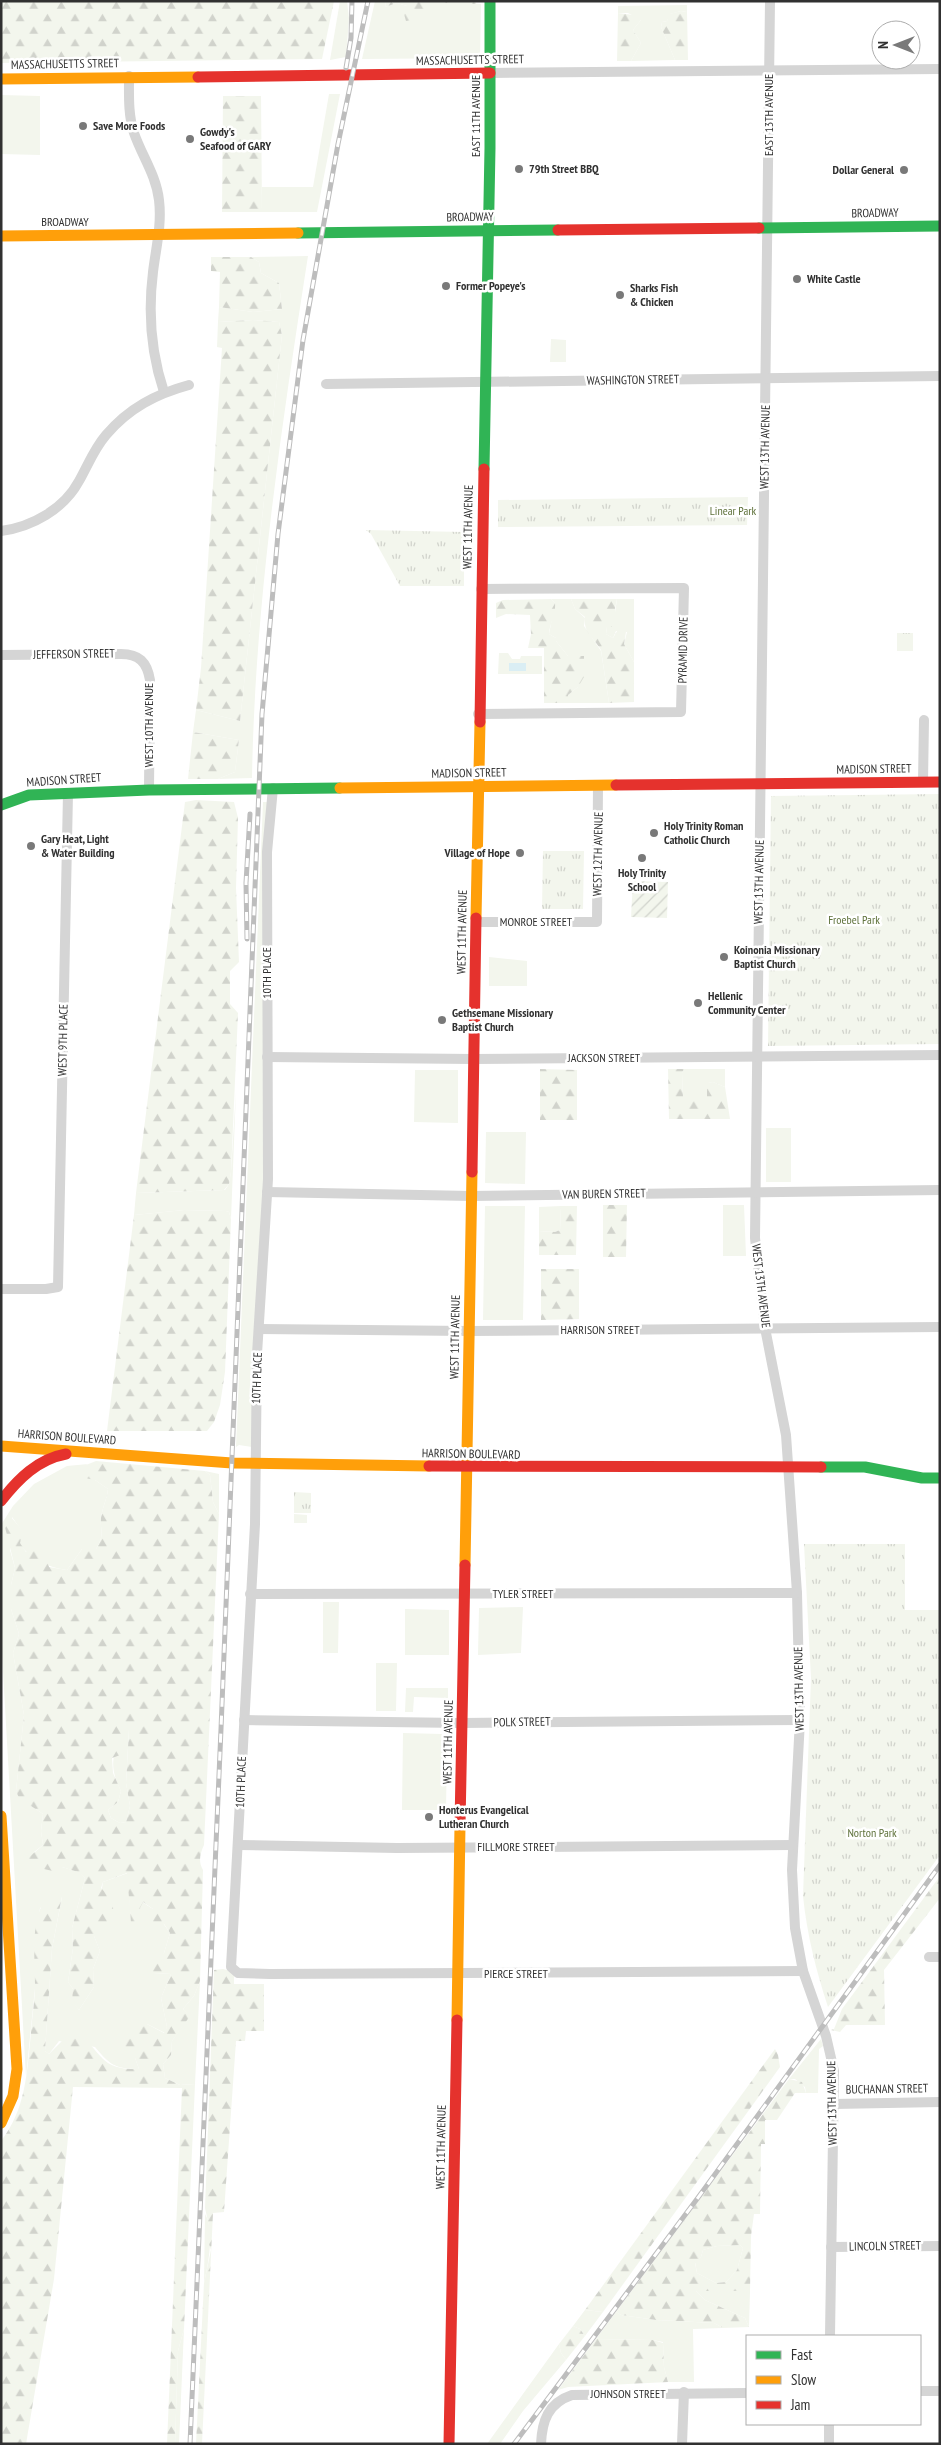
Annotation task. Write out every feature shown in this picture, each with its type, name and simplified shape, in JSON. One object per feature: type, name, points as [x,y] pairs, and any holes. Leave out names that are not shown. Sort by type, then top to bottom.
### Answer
[{"type":"street","name":"EAST 11TH AVENUE","points":[[488,230],[490,1]]},
{"type":"street","name":"EAST 13TH AVENUE","points":[[768,228],[770,1]]},
{"type":"street","name":"MASSACHUSETTS STREET","points":[[1,79],[130,76],[940,69]]},
{"type":"street","points":[[130,76],[130,117],[134,133],[155,182],[159,199],[160,235],[153,272],[150,322],[155,358],[164,392]]},
{"type":"street","name":"BROADWAY","points":[[1,236],[940,226]]},
{"type":"street","name":"WEST 13TH AVENUE","points":[[768,228],[755,1238],[765,1328],[786,1435],[797,1593],[800,1720],[793,1846],[795,1928],[804,1971],[832,2058],[834,2104],[830,2335]]},
{"type":"street","name":"WEST 11TH AVENUE","points":[[449,2444],[488,230]]},
{"type":"street","name":"WASHINGTON STREET","points":[[326,384],[938,376]]},
{"type":"street","points":[[1,531],[28,525],[56,507],[78,483],[92,454],[105,436],[134,408],[164,392],[189,385]]},
{"type":"street","name":"PYRAMID DRIVE","points":[[478,714],[682,712],[684,588],[481,589]]},
{"type":"street","name":"JEFFERSON STREET","points":[[1,655],[127,654],[138,657],[143,662]]},
{"type":"street","name":"WEST 10TH AVENUE","points":[[143,662],[147,667],[150,685],[149,790]]},
{"type":"street","points":[[923,782],[924,720]]},
{"type":"street","name":"MADISON STREET","points":[[1,805],[13,799],[30,796],[149,790],[940,782]]},
{"type":"street","name":"WEST 12TH AVENUE","points":[[597,922],[598,785]]},
{"type":"street","name":"10TH PLACE","points":[[232,1967],[234,1899],[239,1845],[250,1594],[255,1524],[254,1463],[267,1192],[267,852],[273,788]]},
{"type":"street","name":"WEST 9TH PLACE","points":[[1,1289],[46,1289],[58,1287],[68,793]]},
{"type":"street","name":"MONROE STREET","points":[[476,922],[597,922]]},
{"type":"street","name":"JACKSON STREET","points":[[267,1057],[474,1059],[940,1055]]},
{"type":"street","name":"VAN BUREN STREET","points":[[267,1192],[471,1196],[940,1190]]},
{"type":"street","name":"HARRISON STREET","points":[[259,1329],[468,1331],[940,1327]]},
{"type":"street","name":"HARRISON BOULEVARD","points":[[1,1446],[254,1463],[466,1468],[872,1467],[922,1478],[940,1478]]},
{"type":"street","points":[[1,1501],[21,1479],[42,1462],[60,1454],[89,1452]]},
{"type":"street","name":"TYLER STREET","points":[[250,1594],[797,1593]]},
{"type":"street","name":"POLK STREET","points":[[244,1720],[462,1723],[800,1720]]},
{"type":"street","points":[[1,1816],[17,2069],[13,2096],[1,2123]]},
{"type":"street","name":"FILLMORE STREET","points":[[239,1845],[460,1847],[793,1846]]},
{"type":"street","name":"PIERCE STREET","points":[[232,1967],[238,1973],[457,1974],[804,1971]]},
{"type":"street","name":"BUCHANAN STREET","points":[[834,2104],[940,2102]]},
{"type":"street","name":"LINCOLN STREET","points":[[831,2247],[940,2246]]},
{"type":"street","points":[[921,2391],[940,2391]]},
{"type":"street","points":[[682,2444],[684,2392]]},
{"type":"street","name":"JOHNSON STREET","points":[[541,2444],[542,2428],[546,2414],[564,2398],[579,2394],[746,2393]]},
{"type":"street","points":[[829,2425],[829,2444]]},
{"type":"green space","points":[[1,1],[334,1],[322,59],[1,63]]},
{"type":"green space","points":[[340,1],[347,1],[349,18],[346,57],[330,60]]},
{"type":"green space","points":[[375,1],[386,1],[385,7],[397,3],[407,6],[424,2],[481,4],[480,58],[362,59]]},
{"type":"green space","points":[[386,1],[476,1],[476,4],[425,2],[424,18],[406,21],[404,14],[407,6],[397,3],[385,7]]},
{"type":"green space","points":[[687,5],[687,12],[681,11],[670,14],[667,21],[662,22],[661,27],[675,60],[631,61],[641,43],[633,30],[641,20],[628,13],[618,13],[618,6]]},
{"type":"green space","points":[[681,11],[687,12],[688,60],[675,60],[661,27],[662,22],[667,21],[669,14]]},
{"type":"green space","points":[[618,13],[641,16],[641,20],[633,30],[641,43],[631,61],[617,61]]},
{"type":"green space","points":[[329,94],[340,94],[317,212],[262,212],[262,187],[313,187]]},
{"type":"green space","points":[[1,95],[40,96],[40,155],[1,154]]},
{"type":"green space","points":[[223,96],[261,96],[262,212],[222,212]]},
{"type":"green space","points":[[308,256],[271,516],[258,647],[252,778],[218,779],[235,772],[239,740],[193,732],[196,710],[240,721],[282,335],[279,322],[253,320],[218,322],[219,307],[253,312],[282,309],[279,283],[261,273],[259,262],[251,257]]},
{"type":"green space","points":[[211,257],[251,257],[259,262],[261,273],[279,283],[282,309],[253,312],[219,307],[220,272],[211,271]]},
{"type":"green space","points":[[253,320],[279,322],[282,335],[240,721],[196,710],[201,668],[222,348],[217,347],[218,322]]},
{"type":"green space","points":[[551,339],[566,340],[566,362],[550,362]]},
{"type":"green space","name":"Linear Park","points":[[748,497],[747,525],[498,527],[498,500]]},
{"type":"green space","points":[[366,530],[464,532],[464,586],[400,586],[371,534]]},
{"type":"green space","points":[[551,599],[571,599],[575,609],[585,618],[584,626],[601,651],[609,703],[568,703],[568,695],[578,687],[575,657],[568,656],[556,641],[556,638],[549,634],[555,603]]},
{"type":"green space","points":[[551,599],[555,603],[555,607],[549,634],[556,638],[556,641],[568,656],[584,656],[584,677],[578,687],[568,695],[568,703],[544,703],[544,648],[528,648],[531,634],[530,615],[506,614],[496,618],[496,603],[503,600]]},
{"type":"green space","points":[[571,599],[617,599],[615,609],[618,623],[614,627],[607,627],[606,634],[613,638],[620,626],[627,626],[624,644],[634,662],[634,702],[609,703],[601,650],[587,631],[585,617],[575,609]]},
{"type":"green space","points":[[617,599],[634,599],[634,662],[624,644],[627,632],[616,631],[613,638],[606,634],[607,627],[615,613]]},
{"type":"green space","points":[[897,633],[913,633],[913,651],[897,651]]},
{"type":"green space","points":[[499,653],[508,653],[512,659],[520,659],[521,656],[542,656],[542,674],[498,674]]},
{"type":"green space","points":[[193,732],[239,740],[235,772],[218,779],[188,779]]},
{"type":"green space","name":"Froebel Park","points":[[940,794],[940,1044],[768,1046],[771,796]]},
{"type":"green space","points":[[196,800],[234,802],[238,818],[236,888],[239,962],[230,971],[230,1004],[238,1013],[231,1172],[229,1184],[224,1190],[136,1193],[185,802]]},
{"type":"green space","points":[[263,802],[267,802],[265,1173],[252,1447],[239,1445],[236,1447]]},
{"type":"green space","points":[[543,851],[584,851],[583,909],[542,909]]},
{"type":"green space","points":[[633,881],[668,882],[667,918],[631,917]]},
{"type":"green space","points":[[489,957],[527,961],[527,986],[489,986]]},
{"type":"green space","points":[[540,1069],[577,1070],[577,1120],[540,1120]]},
{"type":"green space","points":[[668,1069],[684,1069],[682,1073],[683,1097],[707,1097],[707,1083],[713,1082],[725,1087],[730,1119],[669,1119]]},
{"type":"green space","points":[[684,1069],[725,1069],[725,1087],[713,1082],[708,1083],[707,1097],[683,1097],[682,1073]]},
{"type":"green space","points":[[415,1070],[458,1070],[458,1123],[414,1122]]},
{"type":"green space","points":[[236,1091],[231,1219],[229,1212],[226,1211],[184,1210],[134,1215],[136,1193],[225,1190],[229,1184],[231,1172]]},
{"type":"green space","points":[[766,1128],[791,1128],[791,1182],[766,1182]]},
{"type":"green space","points":[[486,1132],[526,1132],[525,1184],[485,1183]]},
{"type":"green space","points":[[603,1205],[627,1205],[626,1257],[603,1257]]},
{"type":"green space","points":[[723,1205],[744,1205],[746,1256],[723,1256]]},
{"type":"green space","points":[[485,1206],[525,1206],[523,1320],[483,1320]]},
{"type":"green space","points":[[561,1206],[560,1230],[555,1232],[539,1231],[539,1207]]},
{"type":"green space","points":[[561,1206],[577,1206],[576,1255],[539,1255],[539,1231],[555,1232],[560,1230]]},
{"type":"green space","points":[[184,1210],[226,1211],[229,1212],[231,1219],[225,1372],[220,1405],[214,1422],[207,1431],[107,1431],[134,1215]]},
{"type":"green space","points":[[541,1269],[579,1269],[579,1319],[541,1320]]},
{"type":"green space","points":[[96,1461],[205,1471],[210,1475],[213,1502],[219,1514],[204,1845],[200,1858],[203,1870],[200,1981],[194,1996],[183,2009],[190,2016],[172,2041],[171,2055],[163,2064],[165,2078],[180,2085],[195,2084],[184,2329],[178,2351],[175,2444],[167,2444],[182,2088],[73,2087],[54,2279],[26,2444],[1,2444],[1,2141],[16,2116],[24,2090],[35,1996],[35,1928],[41,1907],[46,1898],[62,1896],[52,1949],[45,2051],[49,2054],[67,2036],[75,2037],[86,2041],[112,2065],[139,2069],[135,2058],[122,2049],[128,2035],[137,2023],[147,2024],[164,2033],[167,2027],[161,1998],[171,1974],[153,1973],[152,1961],[164,1953],[170,1933],[164,1924],[153,1922],[153,1909],[143,1902],[140,1908],[142,1920],[131,1923],[127,1873],[103,1882],[101,1888],[113,1904],[113,1909],[111,1920],[105,1933],[94,1936],[100,1951],[93,1969],[94,1987],[79,2010],[72,2002],[73,1989],[68,1982],[73,1948],[72,1928],[85,1878],[78,1872],[62,1867],[57,1872],[31,1866],[27,1859],[43,1845],[41,1831],[43,1814],[31,1806],[23,1807],[16,1791],[24,1715],[13,1653],[19,1634],[11,1609],[11,1585],[15,1568],[5,1527],[6,1520],[11,1517],[23,1531],[20,1543],[26,1552],[36,1548],[47,1555],[49,1567],[67,1570],[82,1549],[96,1549],[101,1537],[102,1511],[108,1489],[95,1480],[85,1478],[83,1471],[86,1465]],"holes":[[[129,1730],[126,1783],[130,1806],[126,1822],[120,1823],[111,1818],[108,1810],[118,1802],[121,1791],[113,1773],[112,1758],[123,1754],[126,1739],[122,1733]]]},
{"type":"green space","points":[[88,1464],[86,1465],[95,1480],[108,1489],[102,1511],[101,1537],[96,1549],[82,1549],[67,1570],[46,1565],[29,1554],[19,1543],[22,1531],[12,1517],[10,1550],[15,1568],[11,1585],[11,1609],[19,1634],[13,1653],[24,1715],[16,1791],[31,1806],[43,1814],[41,1831],[43,1845],[34,1852],[62,1867],[79,1872],[85,1878],[72,1928],[73,1948],[68,1982],[73,1989],[73,2002],[79,2010],[94,1987],[93,1969],[100,1951],[94,1936],[103,1882],[128,1873],[131,1922],[142,1902],[153,1909],[170,1933],[164,1953],[153,1973],[171,1974],[161,1998],[167,2027],[165,2033],[147,2024],[135,2058],[139,2069],[114,2065],[95,2047],[59,2041],[49,2054],[45,2051],[52,1949],[62,1897],[40,1908],[35,1940],[35,1988],[26,2077],[1,1636],[1,1525],[13,1506],[34,1484],[67,1466]]},
{"type":"green space","points":[[205,1471],[219,1474],[219,1514],[213,1502],[210,1475]]},
{"type":"green space","points":[[294,1492],[311,1493],[311,1513],[294,1513]]},
{"type":"green space","points":[[294,1514],[307,1515],[307,1523],[294,1523]]},
{"type":"green space","name":"Norton Park","points":[[804,1544],[905,1544],[905,1610],[940,1610],[940,1855],[828,2007],[812,1952],[803,1896],[811,1678]]},
{"type":"green space","points":[[323,1602],[339,1602],[338,1653],[323,1653]]},
{"type":"green space","points":[[523,1607],[521,1653],[478,1655],[479,1608]]},
{"type":"green space","points":[[405,1609],[449,1610],[449,1655],[405,1655]]},
{"type":"green space","points":[[376,1663],[397,1663],[396,1711],[376,1711]]},
{"type":"green space","points":[[406,1688],[448,1688],[448,1698],[414,1697],[413,1712],[405,1712]]},
{"type":"green space","points":[[129,1729],[126,1783],[130,1806],[126,1822],[120,1823],[111,1818],[108,1810],[118,1802],[121,1791],[113,1768],[114,1755],[122,1732]]},
{"type":"green space","points":[[403,1733],[442,1734],[442,1749],[447,1749],[446,1810],[402,1810]]},
{"type":"green space","points":[[940,1876],[940,1898],[884,1970],[885,2025],[846,2025],[840,2032],[831,2030],[834,2029],[842,2009]]},
{"type":"green space","points":[[223,1969],[234,1972],[234,1984],[264,1984],[264,2031],[246,2031],[245,2041],[236,2041],[224,2212],[213,2213],[202,2444],[196,2444],[204,2283],[211,2250],[205,2208],[214,1970]]},
{"type":"green space","points":[[200,1981],[195,2084],[180,2085],[165,2078],[163,2064],[171,2055],[172,2041],[189,2016],[183,2009],[194,1996]]},
{"type":"green space","points":[[821,2039],[823,2046],[819,2049],[818,2093],[806,2093],[805,2087],[795,2079],[789,2079]]},
{"type":"green space","points":[[775,2049],[780,2067],[603,2312],[585,2310]]},
{"type":"green space","points":[[789,2079],[802,2082],[806,2093],[795,2093],[777,2120],[765,2120],[765,2144],[761,2144],[760,2214],[754,2214],[751,2236],[750,2291],[696,2291],[705,2300],[745,2318],[749,2327],[723,2328],[714,2323],[656,2320],[621,2315],[616,2312]],"holes":[[[740,2245],[743,2248],[737,2270],[726,2282],[716,2283],[697,2273],[695,2263],[701,2257],[703,2250],[717,2246]]]},
{"type":"green space","points":[[205,2214],[210,2229],[210,2238],[209,2257],[204,2283]]},
{"type":"green space","points":[[740,2245],[743,2248],[737,2270],[726,2282],[716,2283],[697,2273],[695,2262],[701,2257],[703,2250],[717,2246]]},
{"type":"green space","points":[[696,2291],[750,2291],[749,2327],[745,2318],[705,2300]]},
{"type":"green space","points":[[585,2310],[603,2312],[585,2336],[580,2329],[573,2326]]},
{"type":"green space","points":[[616,2312],[621,2315],[656,2320],[714,2323],[723,2328],[693,2329],[694,2382],[668,2382],[664,2367],[663,2342],[653,2340],[596,2339]]},
{"type":"green space","points":[[573,2326],[580,2329],[585,2336],[566,2360],[561,2353],[559,2344]]},
{"type":"green space","points":[[184,2329],[179,2444],[175,2444],[178,2351]]},
{"type":"green space","points":[[596,2339],[653,2340],[663,2343],[664,2367],[668,2382],[568,2387],[558,2390]]},
{"type":"green space","points":[[559,2344],[561,2353],[566,2360],[523,2411],[500,2444],[487,2444]]},
{"type":"shaded area","points":[[509,663],[526,663],[526,671],[509,671]]},
{"type":"railway","points":[[346,68],[351,38],[352,1]]},
{"type":"railway","points":[[190,2444],[262,714],[278,534],[303,340],[338,144],[368,1]]},
{"type":"railway","points":[[247,939],[246,883],[250,814]]},
{"type":"railway","points":[[514,2444],[697,2199],[940,1865]]},
{"type":"traffic: fast","points":[[484,469],[490,148],[490,1]]},
{"type":"traffic: fast","points":[[759,228],[940,226]]},
{"type":"traffic: fast","points":[[298,233],[558,230]]},
{"type":"traffic: fast","points":[[1,805],[29,795],[149,790],[340,788]]},
{"type":"traffic: fast","points":[[821,1467],[865,1467],[922,1478],[940,1478]]},
{"type":"traffic: slow","points":[[1,79],[198,77]]},
{"type":"traffic: slow","points":[[1,236],[298,233]]},
{"type":"traffic: slow","points":[[476,918],[480,722]]},
{"type":"traffic: slow","points":[[340,788],[616,785]]},
{"type":"traffic: slow","points":[[465,1565],[472,1172]]},
{"type":"traffic: slow","points":[[1,1446],[232,1463],[429,1466]]},
{"type":"traffic: slow","points":[[1,1816],[17,2069],[13,2096],[1,2123]]},
{"type":"traffic: slow","points":[[457,2020],[460,1825]]},
{"type":"traffic: jam","points":[[198,77],[490,73]]},
{"type":"traffic: jam","points":[[558,230],[759,228]]},
{"type":"traffic: jam","points":[[480,722],[484,469]]},
{"type":"traffic: jam","points":[[616,785],[940,782]]},
{"type":"traffic: jam","points":[[472,1172],[476,918]]},
{"type":"traffic: jam","points":[[1,1501],[29,1471],[46,1460],[66,1454]]},
{"type":"traffic: jam","points":[[429,1466],[821,1467]]},
{"type":"traffic: jam","points":[[460,1825],[465,1565]]},
{"type":"traffic: jam","points":[[449,2444],[457,2020]]},
{"type":"place","name":"Save More Foods","points":[[83,126]]},
{"type":"place","name":"Gowdy's Seafood of GARY","points":[[190,139]]},
{"type":"place","name":"79th Street BBQ","points":[[519,169]]},
{"type":"place","name":"Dollar General","points":[[904,170]]},
{"type":"place","name":"White Castle","points":[[797,279]]},
{"type":"place","name":"Former Popeye's","points":[[446,286]]},
{"type":"place","name":"Sharks Fish & Chicken","points":[[620,295]]},
{"type":"place","name":"Holy Trinity Roman Catholic Church","points":[[654,833]]},
{"type":"place","name":"Gary Heat, Light & Water Building","points":[[31,846]]},
{"type":"place","name":"Village of Hope","points":[[520,853]]},
{"type":"place","name":"Holy Trinity School","points":[[642,858]]},
{"type":"place","name":"Koinonia Missionary Baptist Church","points":[[724,957]]},
{"type":"place","name":"Hellenic Community Center","points":[[698,1003]]},
{"type":"place","name":"Gethsemane Missionary Baptist Church","points":[[442,1020]]},
{"type":"place","name":"Honterus Evangelical Lutheran Church","points":[[429,1817]]}]
